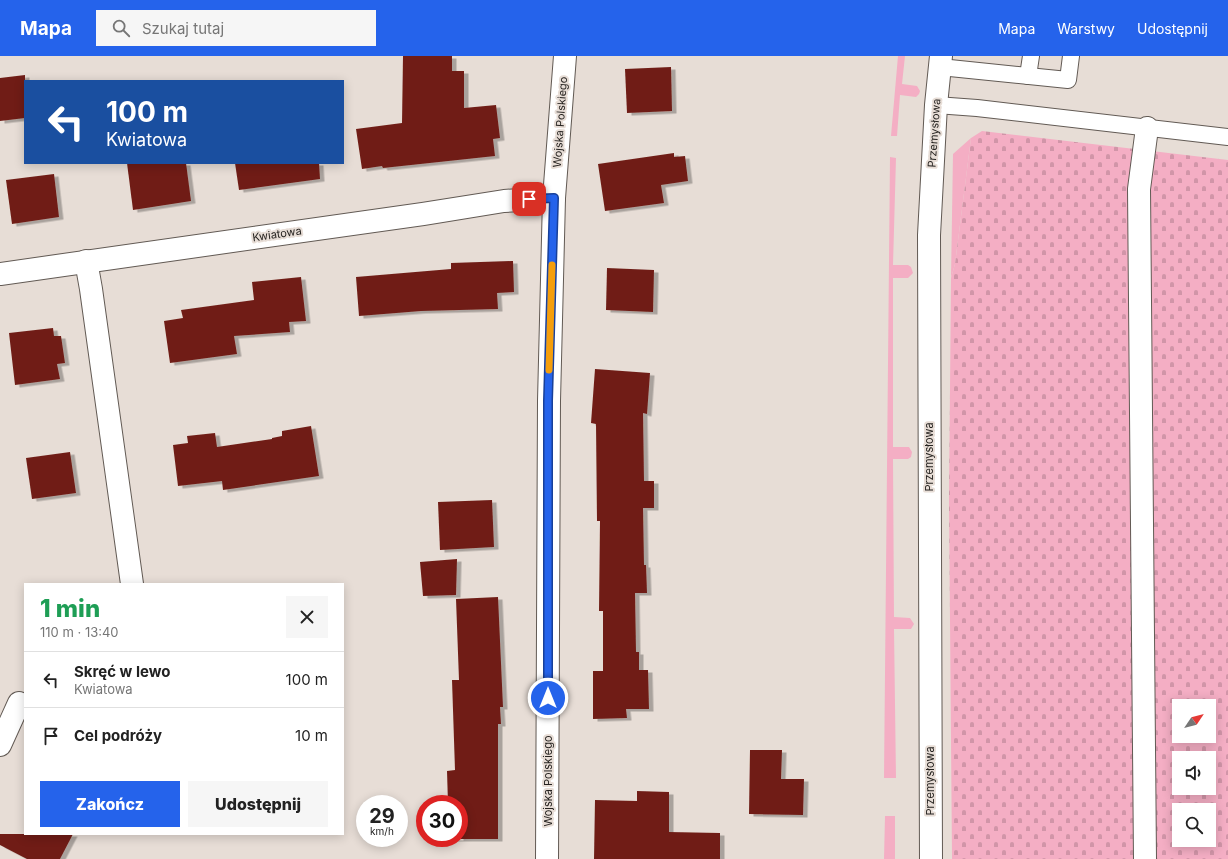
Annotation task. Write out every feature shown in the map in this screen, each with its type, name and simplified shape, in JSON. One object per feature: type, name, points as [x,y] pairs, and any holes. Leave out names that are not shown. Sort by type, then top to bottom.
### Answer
[{"type":"street","name":"Wojska Polskiego","points":[[547,859],[548,401],[554,198],[565,56]]},
{"type":"street","name":"Przemysłowa","points":[[931,859],[929,235],[936,105],[940,62]]},
{"type":"street","points":[[1145,859],[1139,189],[1148,128]]},
{"type":"street","name":"Kwiatowa","points":[[0,274],[423,214],[504,201],[554,198]]},
{"type":"street","points":[[86,261],[132,583]]},
{"type":"street","points":[[0,746],[15,702]]},
{"type":"lane","points":[[1028,76],[1031,56]]},
{"type":"lane","points":[[940,62],[977,71],[1068,80],[1071,56]]},
{"type":"lane","points":[[936,105],[977,108],[1228,137]]},
{"type":"green space","points":[[898,56],[905,56],[902,84],[917,86],[920,91],[916,97],[900,95],[897,136],[891,136]]},
{"type":"green space","points":[[982,131],[1228,160],[1228,859],[952,859],[949,500],[951,278],[955,264],[971,138]]},
{"type":"green space","points":[[971,138],[955,264],[951,278],[953,154]]},
{"type":"green space","points":[[890,157],[896,158],[893,265],[908,265],[911,267],[913,273],[908,278],[893,278],[893,447],[909,447],[912,452],[911,457],[908,459],[893,459],[894,617],[910,618],[914,624],[911,629],[894,629],[896,778],[884,778]]},
{"type":"green space","points":[[885,816],[895,816],[895,859],[884,859]]},
{"type":"building","points":[[403,56],[452,56],[452,71],[464,71],[464,108],[496,105],[500,138],[493,139],[495,156],[362,169],[356,129],[402,123]]},
{"type":"building","points":[[671,67],[672,111],[627,113],[625,69]]},
{"type":"building","points":[[25,75],[24,118],[0,121],[0,78]]},
{"type":"building","points":[[674,153],[674,157],[685,156],[688,181],[661,185],[664,203],[605,211],[598,164]]},
{"type":"building","points":[[127,164],[186,164],[191,201],[133,210]]},
{"type":"building","points":[[235,164],[319,164],[320,179],[239,190]]},
{"type":"building","points":[[54,174],[59,217],[12,224],[6,180]]},
{"type":"building","points":[[513,261],[514,292],[497,293],[498,309],[421,311],[359,316],[356,277],[451,269],[451,263]]},
{"type":"building","points":[[607,268],[654,270],[653,312],[606,310]]},
{"type":"building","points":[[301,277],[306,321],[289,322],[290,332],[234,336],[237,354],[170,363],[164,321],[183,318],[181,310],[254,300],[252,282]]},
{"type":"building","points":[[53,328],[54,336],[61,336],[65,363],[57,364],[60,379],[15,385],[9,333]]},
{"type":"building","points":[[595,369],[650,373],[647,414],[643,413],[644,481],[654,481],[654,508],[643,508],[644,565],[646,565],[647,593],[635,593],[636,652],[639,652],[639,670],[648,670],[649,709],[626,709],[627,718],[593,719],[593,671],[603,671],[603,611],[599,611],[600,521],[597,521],[596,424],[591,423]]},
{"type":"building","points":[[311,426],[319,476],[223,490],[222,481],[178,486],[173,445],[188,443],[187,436],[215,433],[217,447],[272,439],[282,436],[282,431]]},
{"type":"building","points":[[70,452],[76,493],[32,499],[26,458]]},
{"type":"building","points":[[492,500],[494,547],[440,550],[438,502]]},
{"type":"building","points":[[457,559],[456,595],[423,596],[420,562]]},
{"type":"building","points":[[498,597],[503,707],[500,707],[501,724],[498,724],[498,839],[468,839],[468,795],[448,795],[447,771],[455,770],[452,680],[459,680],[456,599]]},
{"type":"building","points":[[750,750],[782,750],[781,779],[804,779],[803,815],[749,814]]},
{"type":"building","points":[[637,791],[669,792],[669,832],[720,833],[720,859],[594,859],[595,800],[637,801]]},
{"type":"building","points":[[0,834],[72,835],[60,859],[27,859],[0,845]]},
{"type":"slow traffic","points":[[549,370],[552,265]]},
{"type":"route","points":[[529,199],[554,198],[548,401],[548,698]]}]
